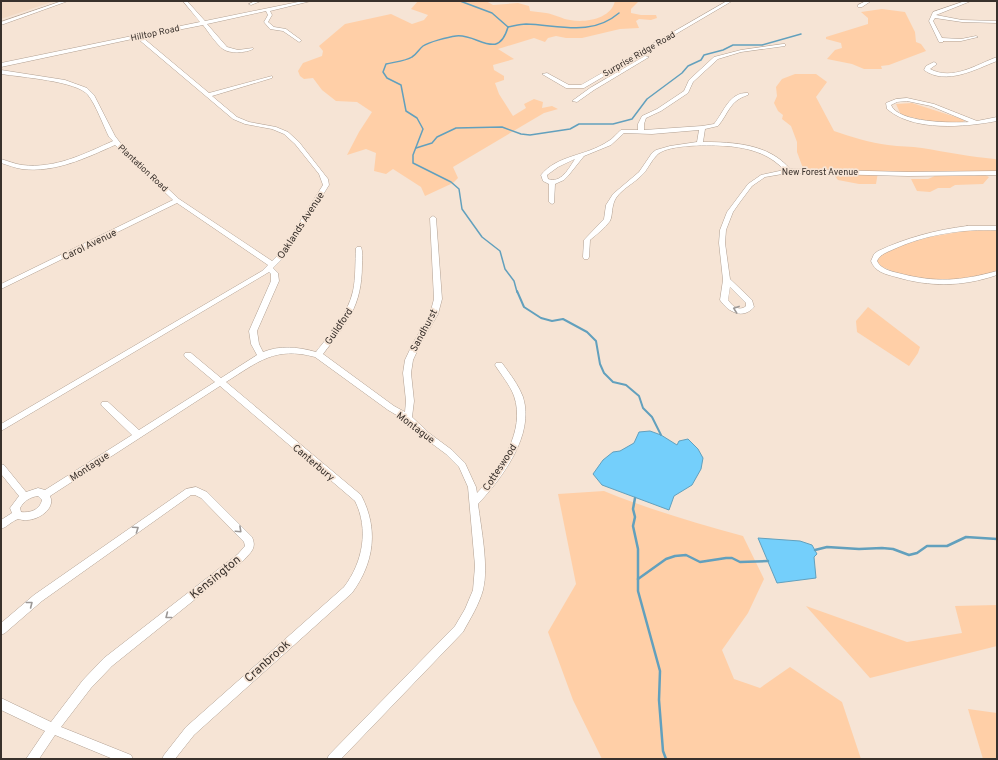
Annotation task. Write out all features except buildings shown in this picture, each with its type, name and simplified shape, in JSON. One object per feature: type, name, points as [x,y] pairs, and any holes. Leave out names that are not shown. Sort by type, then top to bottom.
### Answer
[{"type":"street","points":[[1,24],[66,1]]},
{"type":"street","points":[[185,1],[225,48],[238,51],[251,49]]},
{"type":"street","points":[[251,4],[259,1]]},
{"type":"street","name":"Hilltop Road","points":[[1,65],[309,1]]},
{"type":"street","name":"Surprise Ridge Road","points":[[545,74],[568,87],[580,87],[730,1]]},
{"type":"street","points":[[860,6],[869,1]]},
{"type":"street","points":[[969,1],[935,14],[931,20],[941,40],[976,38]]},
{"type":"street","points":[[267,10],[270,15],[266,21],[271,28],[284,30],[299,41]]},
{"type":"street","points":[[933,16],[962,21],[997,22]]},
{"type":"street","points":[[575,101],[653,52],[707,21]]},
{"type":"street","name":"Oaklands Avenue","points":[[1,428],[216,303],[271,267],[286,250],[326,183],[325,178],[289,135],[277,130],[239,120],[139,37]]},
{"type":"street","points":[[641,132],[641,124],[644,117],[659,110],[686,92],[691,82],[716,58],[741,50],[783,45]]},
{"type":"street","points":[[639,54],[647,57]]},
{"type":"street","points":[[934,64],[928,67],[927,70],[936,75],[951,76],[997,59]]},
{"type":"street","name":"Plantation Road","points":[[1,72],[65,82],[85,89],[91,95],[116,142],[177,200],[271,267]]},
{"type":"street","points":[[208,95],[270,77]]},
{"type":"street","points":[[581,156],[566,175],[558,182],[546,181],[544,179],[547,171],[581,156],[609,144],[623,131],[663,132],[716,125],[730,102],[738,96],[746,94]]},
{"type":"street","points":[[977,123],[948,110],[922,103],[904,100],[894,101],[888,104],[890,109],[910,118],[946,124],[977,123],[997,119]]},
{"type":"street","points":[[700,144],[702,128]]},
{"type":"street","points":[[1,161],[21,167],[59,165],[72,162],[116,142]]},
{"type":"street","points":[[586,257],[587,240],[607,220],[609,205],[612,198],[642,171],[655,152],[678,145],[734,145],[760,152],[778,160],[788,171]]},
{"type":"street","name":"New Forest Avenue","points":[[727,280],[722,253],[722,235],[730,212],[744,192],[757,179],[770,173],[788,171],[908,174],[997,173]]},
{"type":"street","points":[[552,182],[552,202]]},
{"type":"street","name":"Carol Avenue","points":[[1,287],[177,200]]},
{"type":"street","name":"Sandhurst","points":[[408,418],[410,401],[407,373],[409,360],[434,314],[438,299],[432,218]]},
{"type":"street","points":[[997,228],[959,229],[920,236],[880,253],[876,256],[874,261],[878,268],[891,274],[928,282],[959,283],[997,273]]},
{"type":"street","name":"Guildford","points":[[318,355],[348,311],[356,296],[359,248]]},
{"type":"street","points":[[261,356],[254,344],[253,331],[275,281],[274,273],[271,267]]},
{"type":"street","name":"Montague","points":[[45,495],[261,356],[279,350],[294,349],[318,355],[391,408],[408,418],[426,435],[449,452],[462,465],[470,480],[475,501],[480,566],[476,598],[464,621],[444,645],[333,759]]},
{"type":"street","name":"Canterbury","points":[[188,355],[219,383],[358,498],[363,507],[366,521],[366,555],[363,563]]},
{"type":"street","name":"Cotteswood","points":[[475,501],[492,480],[510,453],[521,426],[522,414],[520,401],[513,386],[499,365]]},
{"type":"street","points":[[105,404],[138,435]]},
{"type":"street","points":[[1,468],[24,496]]},
{"type":"street","name":"Kensington","points":[[1,630],[16,615],[38,598],[189,492],[196,491],[204,496],[250,540],[250,547],[241,557],[108,662],[91,678],[32,759]]},
{"type":"street","points":[[1,525],[17,515],[26,517],[37,514],[45,506],[47,499],[45,495],[38,492],[24,496],[15,508],[17,515]]},
{"type":"street","name":"Cranbrook","points":[[168,759],[190,731],[348,590],[357,577],[363,563]]},
{"type":"street","points":[[1,704],[53,729],[127,759]]},
{"type":"shaded area","points":[[1,1],[55,1],[1,19]]},
{"type":"shaded area","points":[[418,1],[486,1],[493,5],[518,3],[529,6],[530,11],[576,21],[583,21],[603,16],[613,7],[615,1],[639,1],[631,9],[631,13],[656,15],[657,18],[651,20],[639,19],[636,21],[639,28],[620,29],[582,38],[566,38],[556,36],[548,38],[545,42],[534,38],[498,49],[514,59],[493,65],[494,70],[504,76],[504,80],[495,83],[499,94],[513,116],[526,108],[524,104],[534,99],[543,102],[542,108],[552,106],[558,109],[544,113],[453,167],[458,178],[453,183],[425,196],[421,187],[393,169],[386,174],[374,171],[376,153],[366,149],[347,155],[372,112],[357,102],[336,101],[322,90],[313,78],[304,79],[300,76],[298,71],[303,63],[322,56],[323,51],[319,46],[345,24],[391,14],[412,24],[424,20],[428,15],[411,9]]},
{"type":"shaded area","points":[[882,9],[905,12],[915,32],[916,42],[921,44],[926,51],[889,65],[881,66],[882,69],[864,69],[852,64],[827,59],[835,50],[842,48],[841,43],[826,39],[826,37],[868,24],[868,18],[861,12]]},
{"type":"shaded area","points":[[795,74],[816,74],[827,82],[816,97],[834,131],[861,140],[881,144],[918,147],[995,159],[997,160],[997,172],[878,172],[876,184],[859,184],[838,180],[831,171],[804,171],[797,152],[797,142],[791,126],[782,119],[783,115],[778,111],[774,103],[777,96],[776,87],[782,79]]},
{"type":"shaded area","points":[[912,103],[965,120],[960,123],[953,124],[901,115],[896,104]]},
{"type":"shaded area","points":[[962,173],[974,176],[983,174],[989,177],[983,184],[955,185],[950,188],[938,188],[930,192],[917,191],[911,179],[928,179],[937,175]]},
{"type":"shaded area","points":[[971,230],[997,231],[997,272],[971,281],[921,280],[880,266],[874,258],[899,246],[930,237]]},
{"type":"shaded area","points":[[868,307],[920,347],[918,353],[909,366],[857,332],[856,321]]},
{"type":"shaded area","points":[[604,491],[656,510],[743,536],[764,579],[748,613],[722,650],[734,679],[760,688],[790,667],[842,702],[861,759],[602,759],[573,700],[548,632],[576,584],[558,494]]},
{"type":"shaded area","points":[[997,605],[997,646],[870,678],[806,606],[907,642],[962,633],[955,606]]},
{"type":"shaded area","points":[[968,709],[997,713],[997,759],[983,759]]},
{"type":"water","points":[[650,431],[661,435],[677,445],[679,441],[688,439],[698,449],[703,458],[701,469],[692,485],[674,496],[669,510],[602,485],[593,474],[603,460],[613,452],[620,451],[634,443],[639,432]]},
{"type":"water","points":[[758,538],[800,541],[812,545],[817,554],[814,557],[816,578],[777,583]]},
{"type":"waterway","points":[[460,1],[492,13],[508,27]]},
{"type":"waterway","points":[[508,27],[526,24],[574,28],[586,27],[597,25],[619,13]]},
{"type":"waterway","points":[[508,27],[504,37],[499,43],[486,44],[472,38],[456,36],[430,43],[423,46],[409,58],[386,64],[383,72],[387,78],[401,85],[406,111],[417,118],[423,129],[413,155],[413,163],[451,182],[459,189],[462,209],[482,237],[500,251],[505,269],[514,281],[517,292]]},
{"type":"waterway","points":[[416,148],[432,143],[437,137],[456,128],[502,127],[521,134],[530,135],[570,129],[579,124],[613,124],[632,119],[647,99],[682,73],[688,66],[701,60],[704,55],[723,50],[733,45],[762,45],[801,34]]},
{"type":"waterway","points":[[517,291],[524,307],[541,318],[552,321],[563,319],[587,332],[596,341],[600,364],[604,373],[613,382],[626,385],[639,396],[643,408],[652,417],[661,435]]},
{"type":"waterway","points":[[635,498],[633,509],[635,517],[633,526],[638,549],[638,579]]},
{"type":"waterway","points":[[815,550],[827,547],[859,549],[882,548],[893,549],[909,555],[917,553],[927,546],[947,546],[966,537],[997,539]]},
{"type":"waterway","points":[[638,579],[666,559],[675,556],[686,555],[700,562],[726,558],[732,558],[740,562],[768,561]]},
{"type":"waterway","points":[[638,579],[638,591],[660,671],[659,700],[663,751],[666,759]]}]
